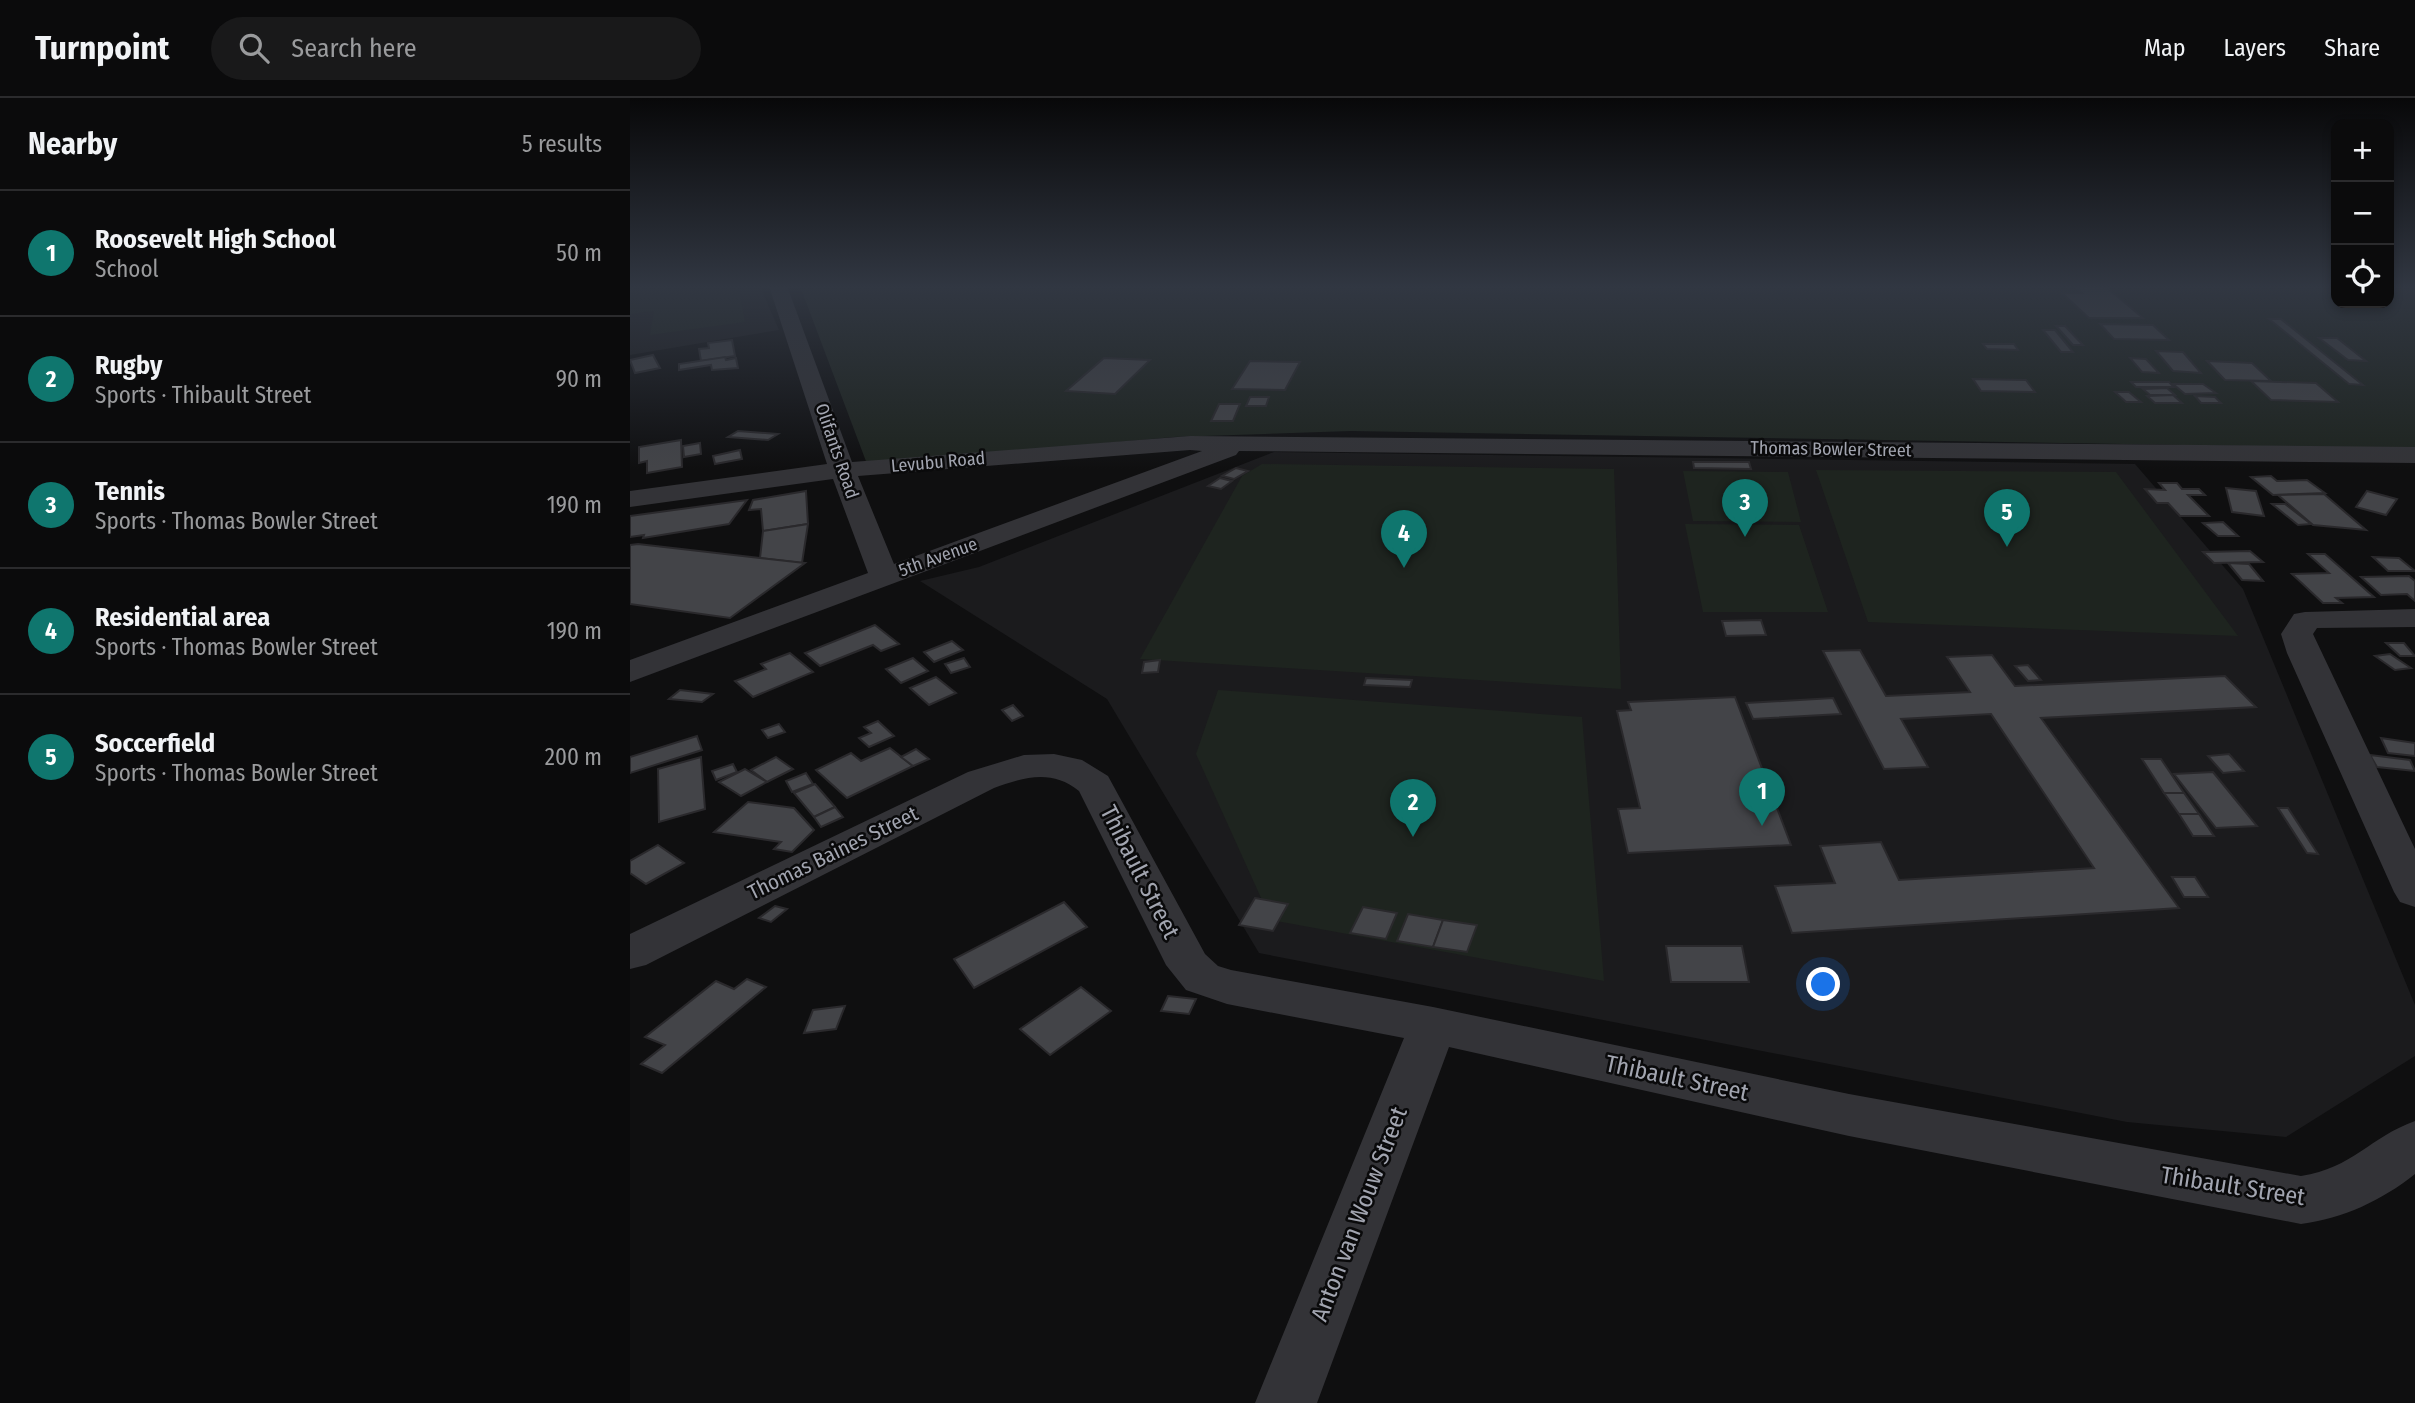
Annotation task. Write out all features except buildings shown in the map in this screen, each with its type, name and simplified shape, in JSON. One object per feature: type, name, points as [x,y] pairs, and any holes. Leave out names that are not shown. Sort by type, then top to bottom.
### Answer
[{"type":"street","name":"Olifants Road","points":[[799,347],[842,470],[884,577]]},
{"type":"street","name":"Levubu Road","points":[[630,499],[842,470],[1139,445],[1247,442]]},
{"type":"street","name":"Thomas Bowler Street","points":[[1247,442],[2415,455]]},
{"type":"street","name":"5th Avenue","points":[[630,672],[1247,442]]},
{"type":"street","points":[[2415,618],[2317,619],[2299,626],[2297,634],[2303,653],[2415,892]]},
{"type":"street","name":"Thomas Baines Street","points":[[630,953],[981,780],[1021,766],[1041,765]]},
{"type":"street","name":"Thibault Street","points":[[1041,765],[1073,770],[1095,784],[1189,965],[1202,978],[1261,995],[1433,1025],[1849,1115],[2301,1200],[2341,1193],[2368,1181],[2415,1143]]},
{"type":"street","name":"Anton van Wouw Street","points":[[1286,1403],[1433,1025]]},
{"type":"shaded area","points":[[630,347],[678,347],[630,355]]},
{"type":"shaded area","points":[[823,347],[2415,347],[2415,449],[1351,431],[1174,437],[867,464]]},
{"type":"shaded area","points":[[1274,452],[2135,464],[2243,589],[2415,1005],[2415,1056],[2286,1137],[2127,1122],[1259,953],[1107,699],[920,581],[979,567]]},
{"type":"shaded area","points":[[1262,464],[1614,469],[1621,689],[1140,659],[1242,476]]},
{"type":"shaded area","points":[[1816,470],[2116,472],[2238,636],[1868,622]]},
{"type":"shaded area","points":[[1683,471],[1788,472],[1801,522],[1693,521]]},
{"type":"shaded area","points":[[1685,524],[1799,525],[1828,612],[1703,612]]},
{"type":"shaded area","points":[[1218,690],[1582,717],[1604,981],[1271,920],[1196,754]]},
{"type":"place","name":"Tennis","points":[[1745,537]]},
{"type":"place","name":"Soccerfield","points":[[2007,547]]},
{"type":"place","name":"Residential area","points":[[1404,568]]},
{"type":"place","name":"Roosevelt High School","points":[[1762,826]]},
{"type":"place","name":"Rugby","points":[[1413,837]]}]
